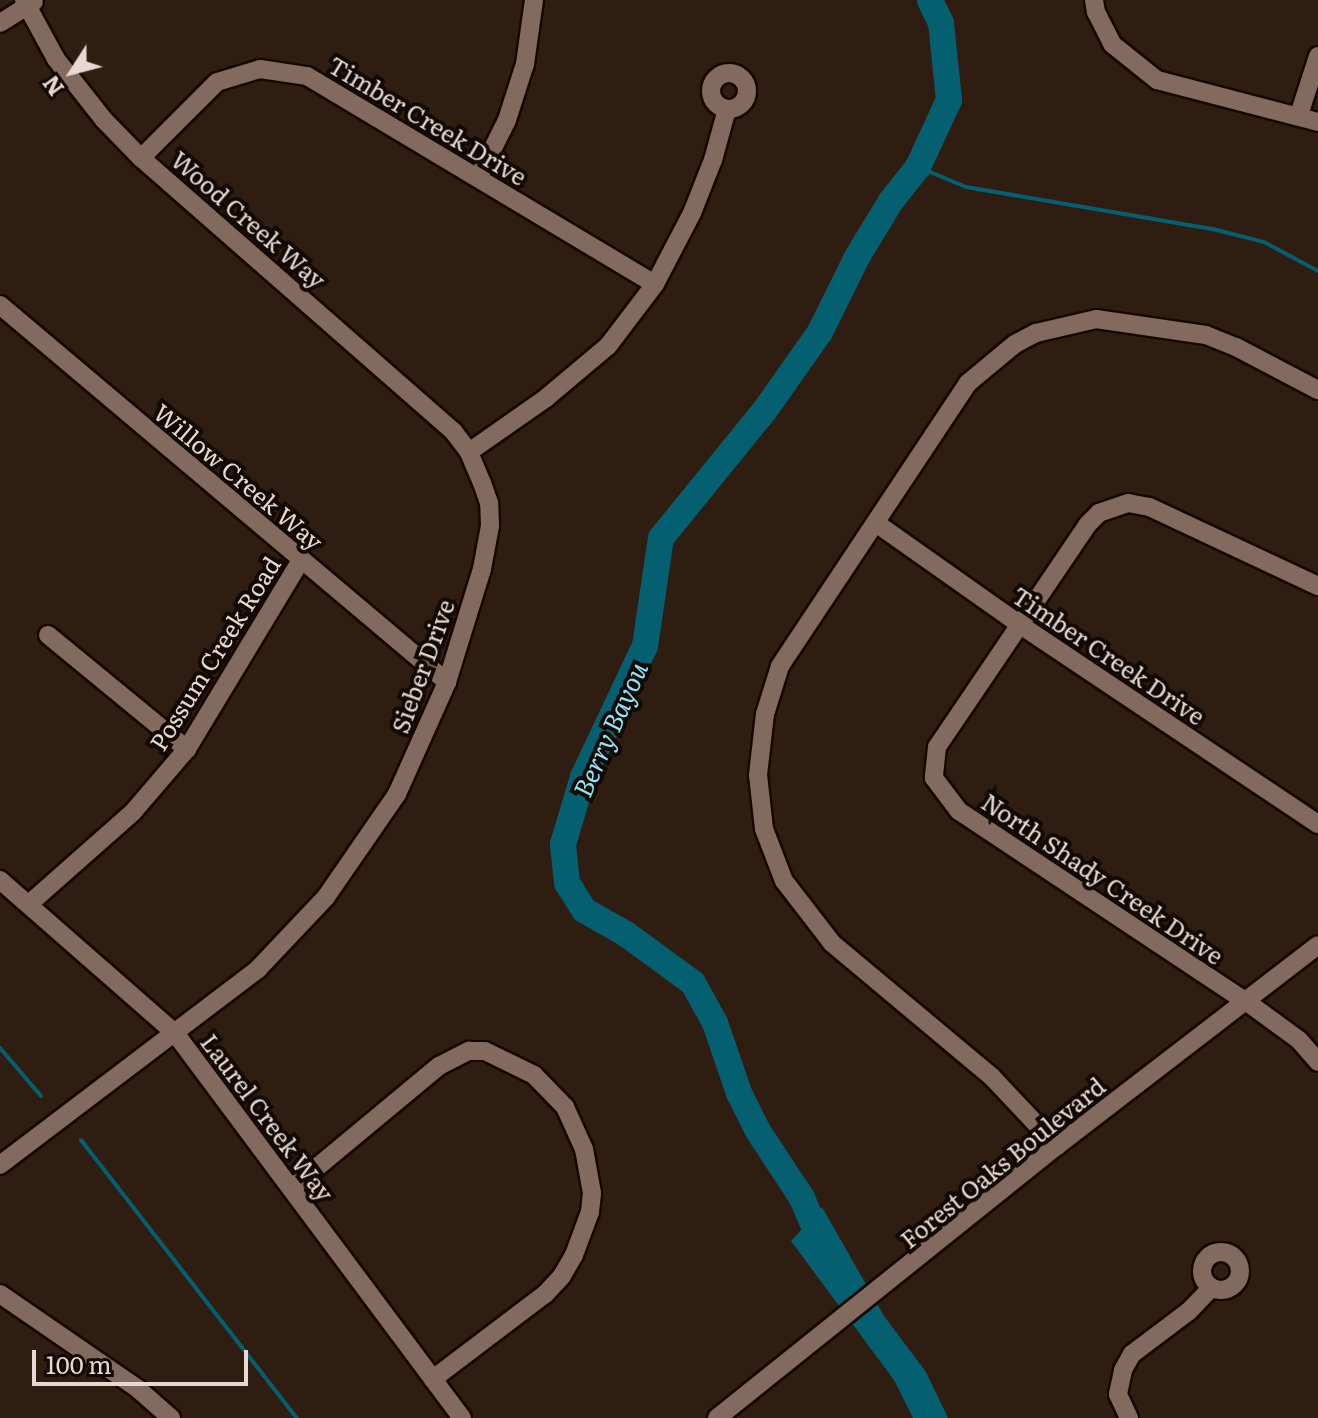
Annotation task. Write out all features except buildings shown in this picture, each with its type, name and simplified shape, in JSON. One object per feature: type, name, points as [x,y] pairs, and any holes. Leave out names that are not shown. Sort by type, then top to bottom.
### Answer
[{"type":"street","points":[[478,178],[507,120],[525,64],[534,0]]},
{"type":"street","points":[[1094,0],[1096,12],[1112,44],[1157,80],[1318,122]]},
{"type":"street","points":[[0,23],[29,2]]},
{"type":"street","name":"Wood Creek Way","points":[[29,2],[56,59],[104,120],[141,158],[433,409],[469,452]]},
{"type":"street","points":[[1299,115],[1318,56]]},
{"type":"street","name":"Timber Creek Drive","points":[[141,158],[217,82],[260,69],[307,76],[655,284]]},
{"type":"street","points":[[469,452],[546,398],[608,346],[655,284],[692,213],[713,160],[727,109]]},
{"type":"street","name":"Willow Creek Way","points":[[0,305],[447,682]]},
{"type":"street","points":[[1057,1146],[992,1077],[832,943],[784,881],[764,829],[758,775],[765,714],[780,666],[968,383],[1015,344],[1036,333],[1096,319],[1206,335],[1236,347],[1318,390]]},
{"type":"street","name":"Sieber Drive","points":[[0,1165],[258,969],[326,897],[397,794],[447,682],[482,569],[490,526],[489,503],[469,452]]},
{"type":"street","name":"North Shady Creek Drive","points":[[1318,586],[1149,507],[1128,503],[1099,513],[1088,524],[937,747],[934,778],[959,811],[1247,1002],[1299,1040],[1318,1062]]},
{"type":"street","name":"Timber Creek Drive","points":[[876,523],[1019,624],[1318,824]]},
{"type":"street","name":"Possum Creek Road","points":[[29,904],[133,812],[187,749],[301,560]]},
{"type":"street","points":[[48,635],[187,749]]},
{"type":"street","name":"Laurel Creek Way","points":[[0,880],[175,1033],[462,1418]]},
{"type":"street","name":"Forest Oaks Boulevard","points":[[717,1418],[1057,1146],[1318,945]]},
{"type":"street","points":[[292,1188],[455,1056],[469,1051],[485,1051],[534,1075],[549,1088],[576,1128],[589,1173],[591,1203],[581,1238],[562,1276],[545,1294],[433,1379]]},
{"type":"street","points":[[1129,1418],[1118,1394],[1123,1370],[1132,1354],[1189,1311],[1211,1288]]},
{"type":"street","points":[[0,1294],[138,1389],[171,1418]]},
{"type":"water","points":[[822,1207],[884,1316],[926,1372],[948,1418],[913,1418],[894,1380],[791,1241]]},
{"type":"waterway","name":"Berry Bayou","points":[[824,1251],[802,1198],[758,1131],[739,1093],[715,1023],[693,983],[626,934],[584,910],[567,883],[563,844],[583,777],[645,646],[661,538],[765,410],[820,332],[857,257],[891,201],[918,167],[949,100],[941,23],[930,0]]},
{"type":"waterway","points":[[918,167],[966,187],[1213,229],[1264,242],[1318,271]]},
{"type":"waterway","points":[[0,1048],[41,1096]]},
{"type":"waterway","points":[[81,1140],[297,1418]]}]
